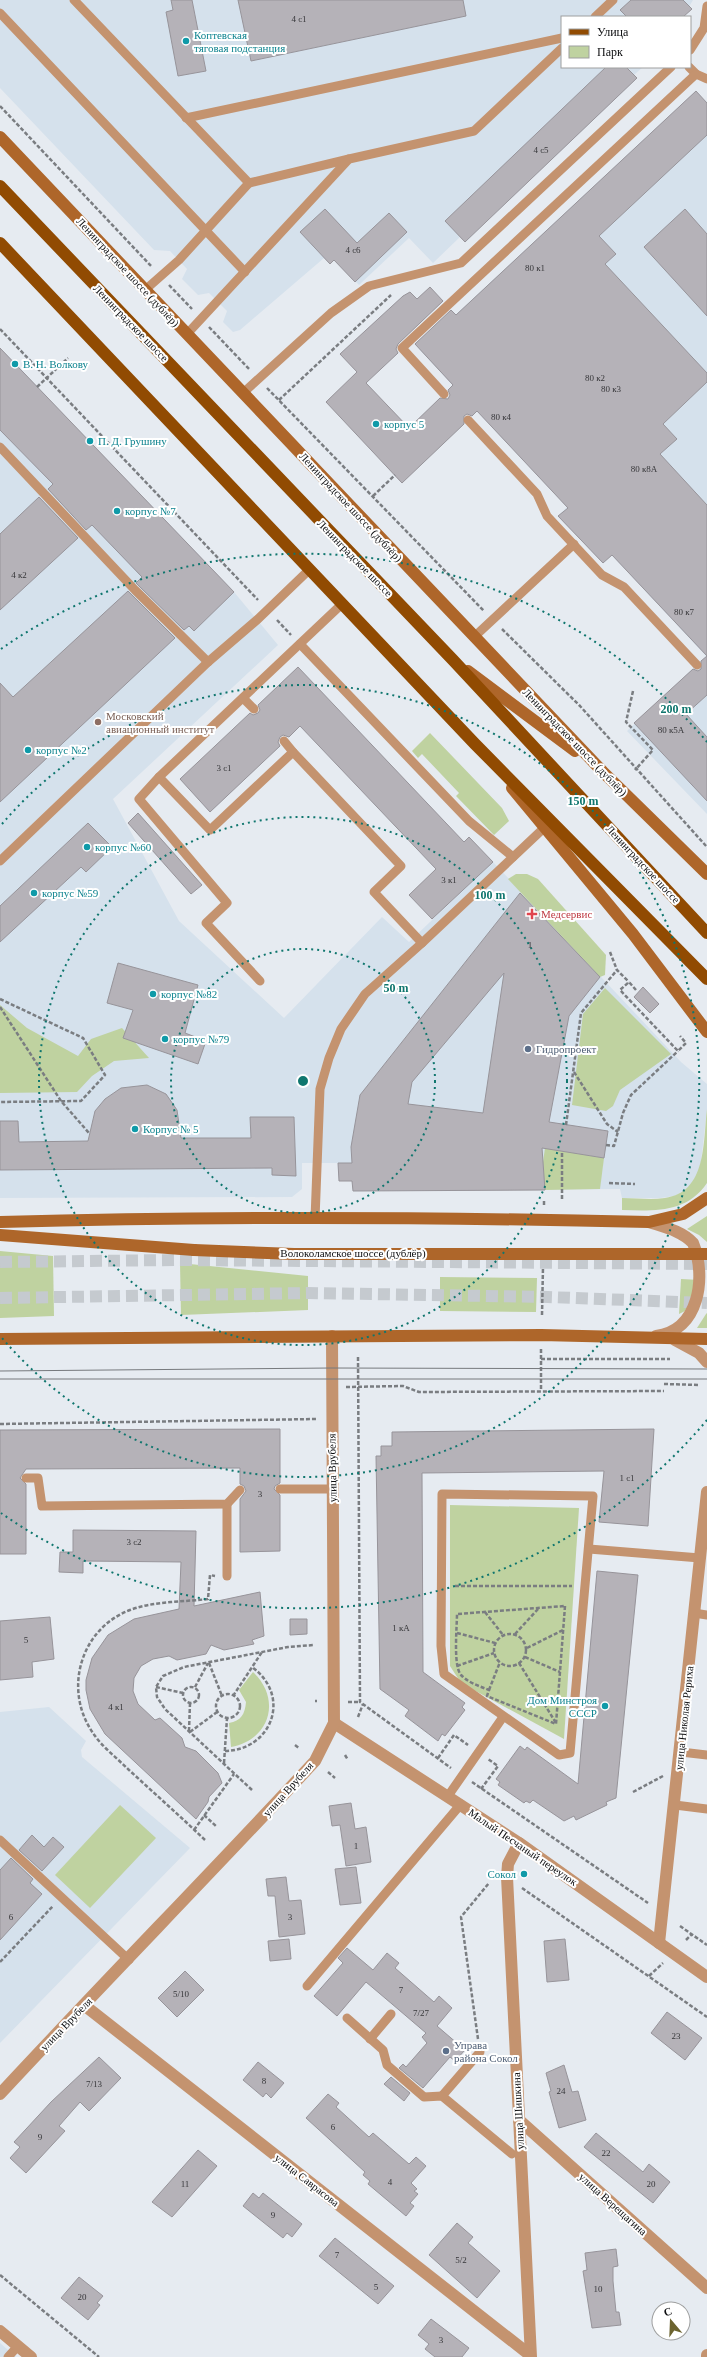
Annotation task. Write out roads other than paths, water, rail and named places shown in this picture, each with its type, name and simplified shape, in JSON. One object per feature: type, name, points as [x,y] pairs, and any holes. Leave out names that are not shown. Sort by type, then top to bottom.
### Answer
[{"type":"main road","name":"Ленинградское шоссе (дублёр)","points":[[0,137],[603,772],[707,874]]},
{"type":"main road","name":"Ленинградское шоссе","points":[[0,186],[453,660],[707,933]]},
{"type":"main road","points":[[0,243],[343,603],[475,744],[707,980]]},
{"type":"main road","points":[[453,660],[603,772]]},
{"type":"main road","points":[[475,744],[633,934],[707,1032]]},
{"type":"main road","points":[[0,1222],[315,1219],[649,1222],[670,1219],[683,1214],[707,1198]]},
{"type":"main road","name":"Волоколамское шоссе (дублёр)","points":[[0,1235],[194,1250],[294,1254],[707,1254]]},
{"type":"main road","points":[[0,1339],[542,1335],[675,1340],[707,1339]]},
{"type":"street","points":[[643,1338],[666,1335],[680,1329],[691,1320],[705,1293],[706,1278],[704,1264],[693,1244],[672,1229],[649,1222]]},
{"type":"street","name":"улица Врубеля","points":[[0,2094],[84,2005],[129,1960],[315,1761],[334,1723],[332,1336]]},
{"type":"street","points":[[675,1340],[699,1353],[707,1362]]},
{"type":"street","name":"улица Николая Рериха","points":[[659,1943],[681,1752],[700,1558],[706,1518],[707,1492]]},
{"type":"street","name":"Малый Песчаный переулок","points":[[334,1723],[519,1843],[707,1977]]},
{"type":"street","name":"улица Шишкина","points":[[519,1843],[508,1864],[507,1877],[530,2356]]},
{"type":"street","name":"улица Саврасова","points":[[84,2005],[530,2356]]},
{"type":"street","name":"улица Верещагина","points":[[519,2120],[707,2288]]},
{"type":"street","points":[[0,2331],[31,2357]]},
{"type":"lane","points":[[74,0],[249,183]]},
{"type":"lane","points":[[596,16],[613,0]]},
{"type":"lane","points":[[691,48],[704,28],[707,6]]},
{"type":"lane","points":[[0,13],[207,230],[245,272]]},
{"type":"lane","points":[[186,118],[561,38]]},
{"type":"lane","points":[[145,290],[207,230],[249,183],[474,131],[561,49]]},
{"type":"lane","points":[[243,393],[331,313],[368,286],[461,262],[670,68]]},
{"type":"lane","points":[[690,68],[696,74],[707,80]]},
{"type":"lane","points":[[444,394],[402,348],[696,74]]},
{"type":"lane","points":[[187,334],[349,159]]},
{"type":"lane","points":[[468,420],[537,494],[547,516],[602,574],[624,587],[697,665]]},
{"type":"lane","points":[[0,447],[135,590],[208,662]]},
{"type":"lane","points":[[474,637],[574,544]]},
{"type":"lane","points":[[0,861],[208,662],[268,610],[310,569]]},
{"type":"lane","points":[[260,981],[206,923],[227,903],[139,799],[159,777],[343,603]]},
{"type":"lane","points":[[300,644],[469,821],[513,857]]},
{"type":"lane","points":[[243,698],[254,709]]},
{"type":"lane","points":[[284,741],[401,866],[374,892],[422,943]]},
{"type":"lane","points":[[159,777],[210,830],[293,752]]},
{"type":"lane","points":[[315,1219],[320,1089],[329,1058],[341,1029],[365,994],[422,943],[545,827]]},
{"type":"lane","points":[[26,1478],[38,1478],[42,1506],[227,1504]]},
{"type":"lane","points":[[280,1489],[332,1490]]},
{"type":"lane","points":[[227,1576],[227,1504],[240,1490]]},
{"type":"lane","points":[[442,1494],[593,1496],[589,1549],[570,1753],[559,1755],[444,1674],[441,1646],[442,1494]]},
{"type":"lane","points":[[589,1549],[700,1558]]},
{"type":"lane","points":[[694,1613],[707,1615]]},
{"type":"lane","points":[[448,1796],[503,1717]]},
{"type":"lane","points":[[681,1752],[707,1755]]},
{"type":"lane","points":[[307,1986],[461,1804]]},
{"type":"lane","points":[[675,1805],[707,1808]]},
{"type":"lane","points":[[0,1840],[129,1960]]},
{"type":"lane","points":[[370,2039],[391,2014]]},
{"type":"lane","points":[[347,2018],[383,2050],[387,2065],[424,2097],[442,2096],[512,2154]]},
{"type":"lane","points":[[442,2096],[480,2052]]},
{"type":"lane","points":[[8,2357],[18,2346]]},
{"type":"tunnel","points":[[0,1262],[177,1260],[707,1264]]},
{"type":"tunnel","points":[[0,1298],[308,1293],[548,1297],[707,1303]]},
{"type":"tram line","points":[[0,1371],[331,1368],[707,1369]]},
{"type":"tram line","points":[[0,1379],[707,1379]]},
{"type":"place","name":"Коптевская тяговая подстанция","points":[[186,41]]},
{"type":"place","name":"В. Н. Волкову","points":[[15,364]]},
{"type":"place","name":"корпус 5","points":[[376,424]]},
{"type":"place","name":"П. Д. Грушину","points":[[90,441]]},
{"type":"place","name":"корпус №7","points":[[117,511]]},
{"type":"place","name":"Московский авиационный институт","points":[[98,722]]},
{"type":"place","name":"корпус №2","points":[[28,750]]},
{"type":"place","name":"корпус №60","points":[[87,847]]},
{"type":"place","name":"корпус №59","points":[[34,893]]},
{"type":"place","name":"Медсервис","points":[[532,914]]},
{"type":"place","name":"корпус №82","points":[[153,994]]},
{"type":"place","name":"корпус №79","points":[[165,1039]]},
{"type":"place","name":"Гидропроект","points":[[528,1049]]},
{"type":"place","name":"Корпус № 5","points":[[135,1129]]},
{"type":"place","name":"Дом Минстроя СССР","points":[[605,1706]]},
{"type":"place","name":"Сокол","points":[[524,1874]]},
{"type":"place","name":"Управа района Сокол","points":[[446,2051]]}]
